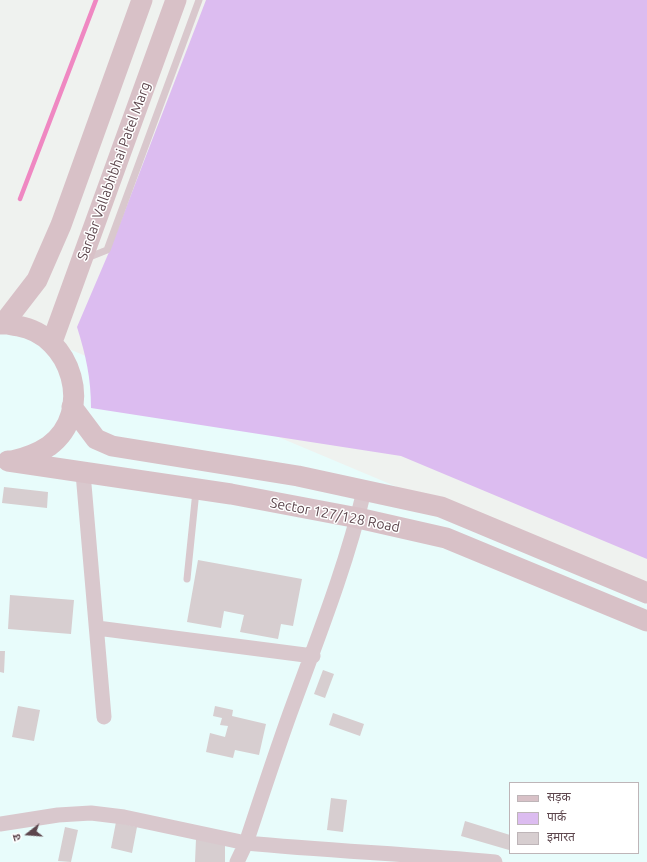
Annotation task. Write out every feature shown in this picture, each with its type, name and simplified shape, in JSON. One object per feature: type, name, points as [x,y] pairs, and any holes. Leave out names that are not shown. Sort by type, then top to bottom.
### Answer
[{"type":"street","points":[[1,324],[37,280],[61,225],[142,0]]},
{"type":"street","name":"Sardar Vallabhbhai Patel Marg","points":[[52,342],[176,0]]},
{"type":"street","points":[[1,324],[29,328],[52,342],[66,361],[73,384],[72,407],[64,428],[50,445],[30,457],[4,461]]},
{"type":"street","name":"Sector 127/128 Road","points":[[72,407],[96,439],[112,446],[298,476],[441,507],[647,593]]},
{"type":"street","name":"Sector 127/128 Road","points":[[4,461],[231,494],[358,518],[446,538],[647,621]]},
{"type":"street","points":[[83,473],[104,717]]},
{"type":"street","points":[[237,862],[246,843],[289,716],[313,656],[358,518],[364,491]]},
{"type":"street","points":[[97,628],[313,656]]},
{"type":"street","points":[[0,824],[58,815],[92,813],[124,817],[246,843],[340,852],[418,855],[495,862]]},
{"type":"lane","points":[[82,260],[107,250],[199,0]]},
{"type":"lane","points":[[187,579],[196,489]]},
{"type":"shaded area","points":[[0,320],[647,592],[647,862],[0,862]]},
{"type":"green space","points":[[206,0],[647,0],[647,559],[401,456],[91,408],[87,367],[77,327],[109,252]]},
{"type":"building","points":[[4,487],[48,492],[47,508],[2,503]]},
{"type":"building","points":[[198,560],[302,579],[293,626],[281,624],[278,639],[240,632],[244,615],[224,611],[221,628],[187,622]]},
{"type":"building","points":[[10,595],[74,600],[71,634],[8,629]]},
{"type":"building","points":[[0,651],[5,651],[4,673],[0,672]]},
{"type":"building","points":[[323,670],[334,674],[325,698],[314,694]]},
{"type":"building","points":[[18,706],[40,710],[34,741],[12,737]]},
{"type":"building","points":[[215,706],[233,710],[232,716],[266,724],[259,755],[235,750],[233,758],[206,752],[210,733],[225,737],[228,726],[220,725],[222,718],[213,716]]},
{"type":"building","points":[[333,713],[364,724],[360,736],[329,725]]},
{"type":"building","points":[[331,798],[347,800],[343,832],[327,830]]},
{"type":"building","points":[[465,821],[509,835],[509,850],[461,836]]},
{"type":"building","points":[[116,822],[137,827],[132,853],[111,848]]},
{"type":"building","points":[[65,827],[78,830],[71,862],[58,861]]},
{"type":"building","points":[[196,839],[225,844],[225,862],[195,862]]},
{"type":"waterway","points":[[20,199],[96,0]]}]
